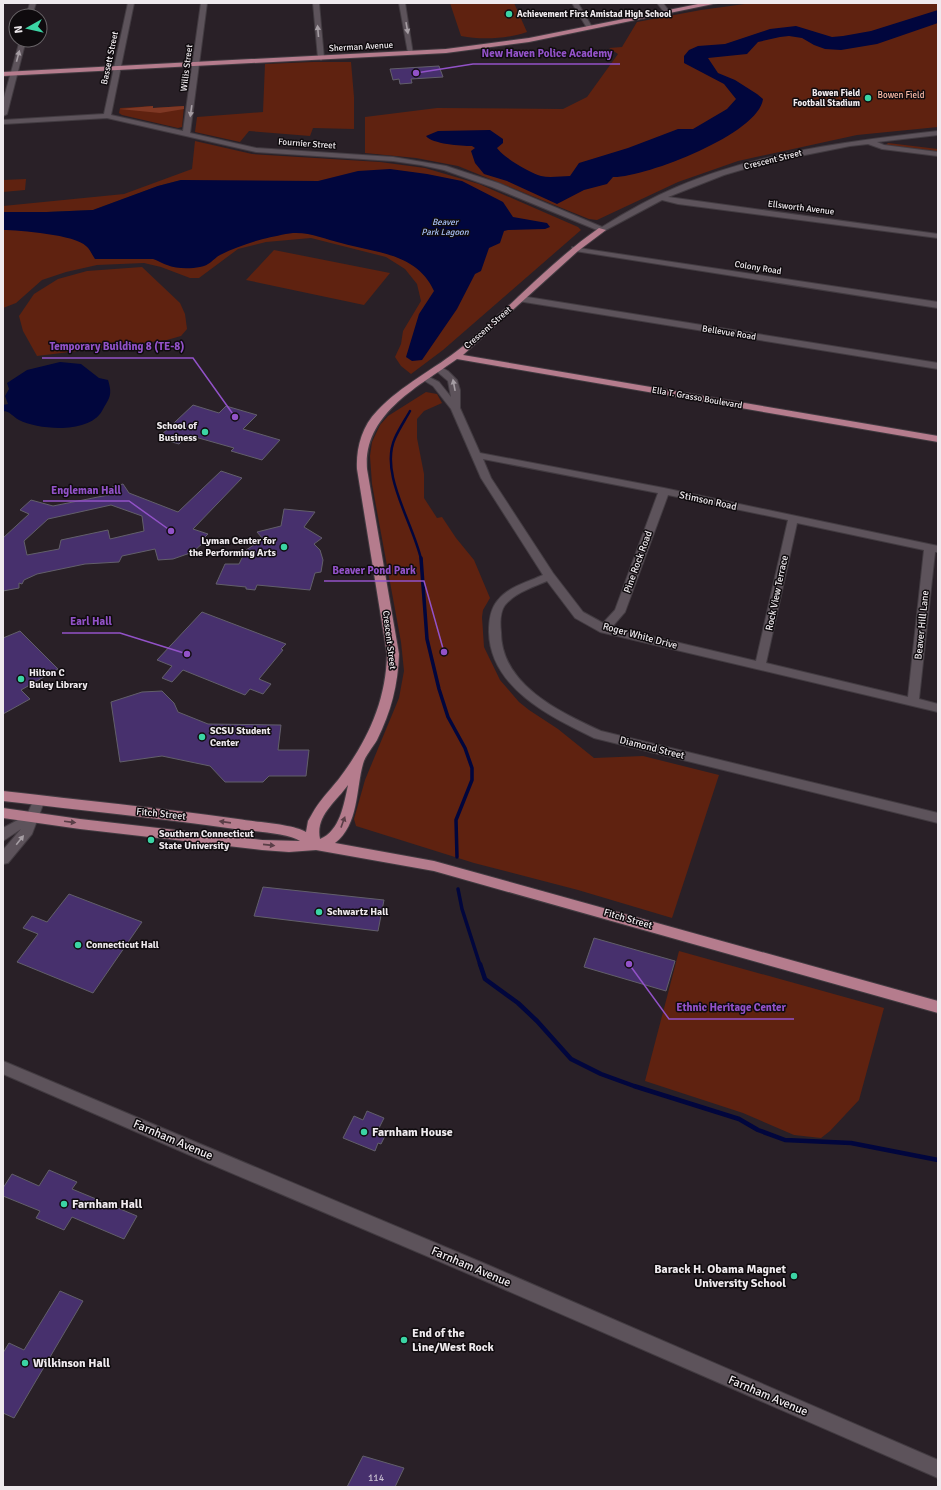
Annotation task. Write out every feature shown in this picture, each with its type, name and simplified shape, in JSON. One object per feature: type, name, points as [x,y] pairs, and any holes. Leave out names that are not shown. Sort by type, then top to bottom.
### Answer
[{"type":"main road","name":"Sherman Avenue","points":[[3,74],[117,66],[197,64],[411,53],[500,45],[666,11],[715,3]]},
{"type":"main road","name":"Crescent Street","points":[[357,764],[354,785],[343,825],[333,838],[316,845],[312,833],[314,820],[357,764],[386,706],[394,672],[391,642],[362,469],[362,447],[367,432],[380,413],[399,396],[439,369],[455,356],[521,299],[575,249],[602,230]]},
{"type":"main road","name":"Ella T. Grasso Boulevard","points":[[455,356],[938,439]]},
{"type":"main road","name":"Fitch Street","points":[[3,796],[38,802],[187,817],[265,828],[299,834],[316,845]]},
{"type":"main road","name":"Fitch Street","points":[[3,813],[32,818],[249,843],[299,848],[316,845],[434,866],[938,1007]]},
{"type":"street","name":"Bassett Street","points":[[107,116],[131,3]]},
{"type":"street","name":"Willis Street","points":[[186,134],[197,64],[204,3]]},
{"type":"street","points":[[316,3],[321,58]]},
{"type":"street","points":[[402,3],[411,53]]},
{"type":"street","points":[[575,3],[589,27]]},
{"type":"street","points":[[660,3],[666,11]]},
{"type":"street","points":[[3,114],[21,48]]},
{"type":"street","name":"Fournier Street","points":[[3,122],[107,116],[256,150],[393,159],[433,165],[495,185],[602,230]]},
{"type":"street","name":"Crescent Street","points":[[602,230],[662,198],[695,183],[769,160],[827,147],[938,133]]},
{"type":"street","points":[[890,138],[907,144],[938,147]]},
{"type":"street","points":[[869,141],[882,147],[938,154]]},
{"type":"street","name":"Ellsworth Avenue","points":[[662,198],[678,202],[938,236]]},
{"type":"street","name":"Colony Road","points":[[575,249],[938,305]]},
{"type":"street","name":"Bellevue Road","points":[[521,299],[938,366]]},
{"type":"street","name":"Roger White Drive","points":[[439,369],[449,374],[454,382],[455,408]]},
{"type":"street","name":"Roger White Drive","points":[[425,378],[436,384],[455,408],[486,478],[549,576],[579,615],[604,629],[938,708]]},
{"type":"street","name":"Stimson Road","points":[[477,456],[664,491],[934,548]]},
{"type":"street","name":"Pine Rock Road","points":[[604,629],[620,612],[664,491]]},
{"type":"street","name":"Rock View Terrace","points":[[760,667],[793,519]]},
{"type":"street","name":"Beaver Hill Lane","points":[[913,702],[934,548]]},
{"type":"street","name":"Diamond Street","points":[[549,576],[511,595],[498,608],[494,624],[496,644],[507,669],[515,681],[532,698],[555,714],[598,735],[938,818]]},
{"type":"street","points":[[3,859],[27,831],[38,802]]},
{"type":"street","points":[[3,836],[10,829],[32,818]]},
{"type":"street","name":"Farnham Avenue","points":[[3,1067],[213,1158],[475,1268],[938,1469]]},
{"type":"green space","points":[[450,3],[514,3],[527,32],[494,38],[461,36]]},
{"type":"green space","name":"Bowen Field","points":[[752,3],[938,3],[938,127],[857,135],[738,161],[678,182],[597,220],[589,219],[458,166],[416,158],[365,153],[365,117],[437,108],[563,109],[587,97],[618,54],[609,48],[622,47],[637,22],[701,10]]},
{"type":"green space","points":[[351,62],[354,97],[354,129],[313,128],[310,136],[249,131],[240,142],[195,132],[197,117],[263,112],[265,64]]},
{"type":"green space","points":[[153,106],[153,108],[184,106],[182,127],[178,128],[119,113],[120,108]]},
{"type":"green space","name":"Beaver Park Lagoon","points":[[195,141],[252,154],[380,162],[425,168],[479,184],[578,227],[581,230],[443,350],[411,374],[401,366],[395,357],[401,344],[403,331],[421,301],[417,284],[405,269],[386,257],[311,238],[266,242],[238,249],[199,278],[190,278],[161,267],[144,263],[97,265],[66,272],[42,280],[16,303],[3,308],[3,230],[187,225],[181,180],[158,186],[93,210],[3,212],[3,206],[124,194],[192,169]]},
{"type":"green space","points":[[888,143],[938,149],[938,152],[886,145]]},
{"type":"green space","points":[[26,179],[25,190],[3,192],[3,180]]},
{"type":"green space","points":[[274,250],[390,273],[364,305],[246,280]]},
{"type":"green space","points":[[142,267],[180,303],[185,314],[187,329],[181,336],[167,340],[37,356],[23,331],[19,316],[34,294],[58,279],[87,271]]},
{"type":"green space","points":[[426,392],[437,394],[442,403],[424,411],[417,419],[417,438],[424,474],[424,498],[437,518],[442,517],[456,538],[474,560],[490,598],[483,610],[482,617],[484,647],[500,680],[519,702],[558,729],[594,758],[643,756],[719,775],[672,918],[578,890],[474,863],[356,826],[354,819],[365,780],[399,698],[404,671],[401,642],[372,484],[370,456],[372,442],[380,425],[388,416]]},
{"type":"green space","points":[[679,951],[884,1008],[859,1100],[830,1131],[821,1138],[794,1135],[743,1113],[645,1081]]},
{"type":"shaded area","points":[[153,106],[153,108],[184,106],[184,109],[160,113],[119,109]]},
{"type":"water","points":[[938,10],[938,23],[877,44],[841,50],[825,49],[802,38],[789,36],[758,42],[747,54],[708,58],[718,73],[735,80],[763,99],[757,112],[742,126],[698,152],[649,170],[613,177],[607,184],[584,190],[557,204],[507,181],[484,174],[475,163],[471,151],[475,148],[472,146],[440,143],[429,139],[426,136],[438,131],[490,130],[503,139],[503,143],[497,148],[500,152],[524,168],[541,176],[570,176],[579,163],[628,148],[678,129],[693,129],[727,109],[736,99],[724,84],[684,63],[684,56],[689,50],[698,46],[725,44],[770,29],[796,26],[832,37],[843,36],[871,31]]},
{"type":"water","name":"Beaver Park Lagoon","points":[[390,169],[462,181],[503,202],[513,217],[547,223],[550,227],[545,229],[504,231],[500,243],[489,248],[481,271],[475,274],[457,309],[422,360],[412,361],[406,357],[419,314],[434,291],[427,278],[417,269],[394,256],[311,235],[293,233],[263,239],[241,246],[220,255],[203,266],[183,268],[171,266],[153,259],[95,259],[86,246],[71,239],[34,232],[3,230],[3,212],[93,210],[158,186],[181,180],[318,181],[358,171]]},
{"type":"water","points":[[60,362],[81,364],[99,378],[108,380],[110,397],[96,418],[86,424],[75,427],[51,428],[19,420],[8,412],[3,411],[3,405],[8,404],[5,396],[9,389],[7,383],[27,370]]},
{"type":"building","points":[[439,66],[443,77],[411,79],[412,83],[400,84],[399,79],[393,80],[390,69]]},
{"type":"building","name":"School of Business","points":[[193,405],[219,413],[226,406],[257,415],[243,429],[280,440],[262,460],[231,451],[234,448],[188,435],[179,444],[158,438]]},
{"type":"building","points":[[221,471],[242,478],[193,529],[208,534],[201,541],[204,542],[193,552],[173,559],[158,560],[155,549],[122,556],[119,562],[85,564],[37,574],[24,580],[22,584],[19,583],[19,588],[3,591],[3,538],[29,514],[20,510],[31,500],[53,506],[113,494],[112,487],[123,484],[129,493],[178,512]],"holes":[[[111,505],[142,516],[144,531],[110,539],[108,530],[61,540],[59,549],[27,555],[24,541],[48,519]]]},
{"type":"building","name":"Lyman Center for the Performing Arts","points":[[284,509],[315,512],[304,527],[322,538],[314,544],[320,550],[323,560],[321,572],[315,573],[310,590],[257,585],[255,590],[246,589],[246,587],[216,584],[225,564],[239,564],[246,550],[263,539],[257,532],[281,526]]},
{"type":"building","points":[[202,612],[286,644],[281,649],[283,650],[259,679],[271,684],[263,694],[250,689],[245,695],[183,670],[172,682],[162,678],[172,666],[157,660]]},
{"type":"building","name":"Hilton C Buley Library","points":[[20,631],[58,669],[21,690],[30,699],[3,714],[3,638]]},
{"type":"building","name":"SCSU Student Center","points":[[162,691],[174,703],[178,712],[208,724],[281,725],[278,750],[309,750],[306,776],[269,776],[263,782],[225,782],[210,766],[162,756],[120,762],[111,702],[142,692]]},
{"type":"building","name":"Schwartz Hall","points":[[263,887],[384,900],[378,931],[254,916]]},
{"type":"building","name":"Connecticut Hall","points":[[69,894],[142,922],[93,993],[17,962],[38,934],[23,928],[32,916],[47,922]]},
{"type":"building","points":[[594,938],[675,961],[666,991],[584,967]]},
{"type":"building","name":"Farnham House","points":[[367,1111],[384,1118],[378,1130],[386,1134],[381,1144],[378,1143],[375,1151],[343,1138],[354,1116],[363,1120]]},
{"type":"building","name":"Farnham Hall","points":[[49,1170],[77,1182],[72,1189],[137,1216],[124,1239],[72,1217],[64,1230],[36,1218],[40,1211],[3,1196],[3,1188],[12,1174],[39,1186]]},
{"type":"building","name":"Wilkinson Hall","points":[[60,1291],[83,1301],[14,1418],[3,1413],[3,1353],[9,1343],[24,1350]]},
{"type":"building","points":[[363,1456],[404,1468],[395,1487],[347,1487]]},
{"type":"waterway","points":[[410,411],[395,438],[391,452],[391,467],[399,498],[421,559]]},
{"type":"waterway","points":[[421,558],[427,639],[439,689],[448,717],[465,748],[472,768],[472,780],[456,820],[457,857]]},
{"type":"waterway","points":[[458,889],[462,909],[480,965]]},
{"type":"waterway","points":[[480,964],[485,979],[518,1003],[537,1021],[571,1059],[601,1074],[739,1119],[758,1130],[785,1140],[851,1143],[938,1160]]},
{"type":"place","name":"Achievement First Amistad High School","points":[[509,14]]},
{"type":"place","name":"New Haven Police Academy","points":[[416,73]]},
{"type":"place","name":"Bowen Field Football Stadium","points":[[868,98]]},
{"type":"place","name":"Temporary Building 8 (TE-8)","points":[[235,417]]},
{"type":"place","name":"School of Business","points":[[205,432]]},
{"type":"place","name":"Engleman Hall","points":[[171,531]]},
{"type":"place","name":"Lyman Center for the Performing Arts","points":[[284,547]]},
{"type":"place","name":"Beaver Pond Park","points":[[444,652]]},
{"type":"place","name":"Earl Hall","points":[[187,654]]},
{"type":"place","name":"Hilton C Buley Library","points":[[21,679]]},
{"type":"place","name":"SCSU Student Center","points":[[202,737]]},
{"type":"place","name":"Southern Connecticut State University","points":[[151,840]]},
{"type":"place","name":"Schwartz Hall","points":[[319,912]]},
{"type":"place","name":"Connecticut Hall","points":[[78,945]]},
{"type":"place","name":"Ethnic Heritage Center","points":[[629,964]]},
{"type":"place","name":"Farnham House","points":[[364,1132]]},
{"type":"place","name":"Farnham Hall","points":[[64,1204]]},
{"type":"place","name":"Barack H. Obama Magnet University School","points":[[794,1276]]},
{"type":"place","name":"End of the Line/West Rock","points":[[404,1340]]},
{"type":"place","name":"Wilkinson Hall","points":[[25,1363]]}]
